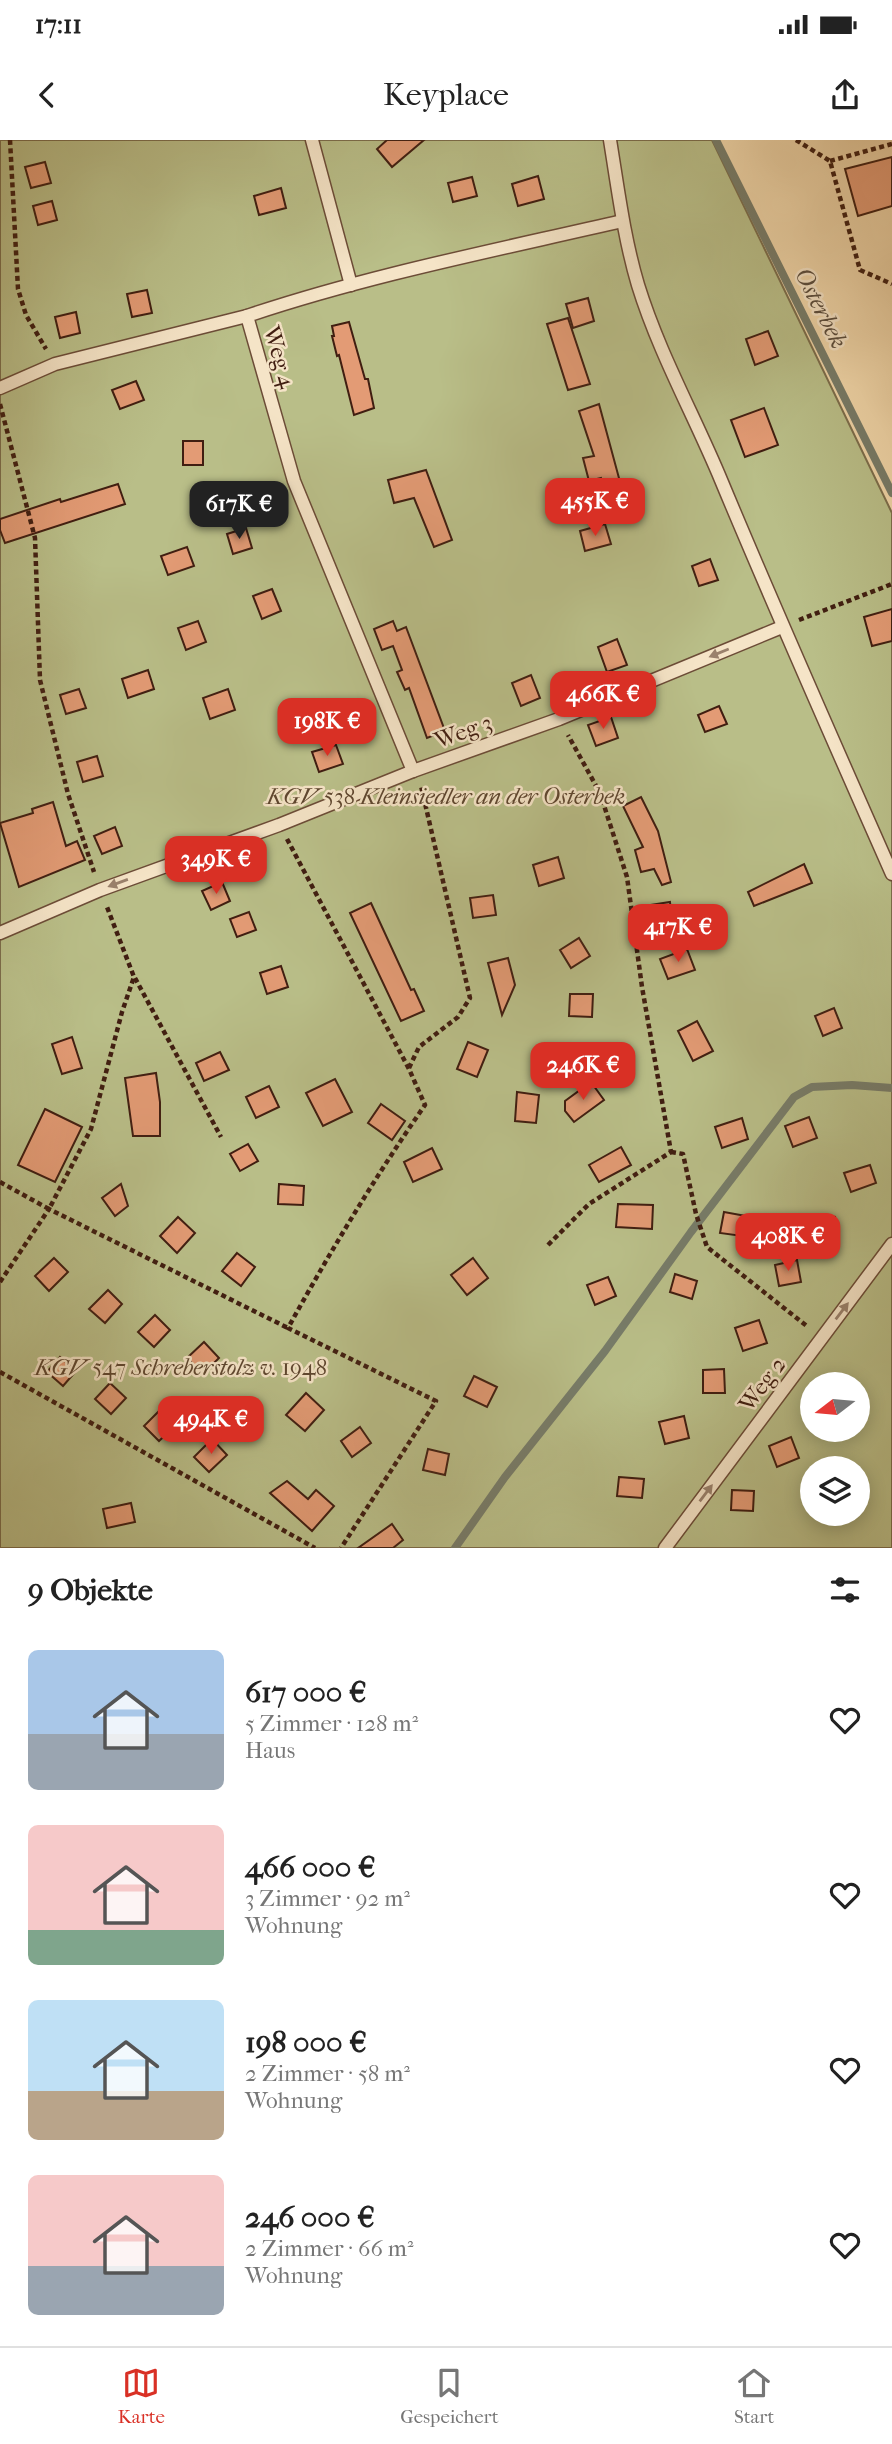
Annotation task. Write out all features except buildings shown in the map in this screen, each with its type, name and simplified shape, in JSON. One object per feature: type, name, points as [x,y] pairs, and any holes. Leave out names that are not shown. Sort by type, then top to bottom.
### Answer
[{"type":"lane","points":[[312,140],[351,285]]},
{"type":"lane","points":[[610,140],[622,220],[638,285],[661,349],[717,470],[782,627],[892,874]]},
{"type":"lane","name":"Weg 4","points":[[413,771],[294,481],[247,316],[351,285],[622,220]]},
{"type":"lane","points":[[0,388],[55,364],[247,316]]},
{"type":"lane","name":"Weg 3","points":[[0,933],[100,890],[279,825],[413,771],[559,719],[782,627]]},
{"type":"lane","name":"Weg 2","points":[[665,1548],[892,1244]]},
{"type":"path","points":[[10,140],[18,289],[26,315],[55,364]]},
{"type":"path","points":[[796,140],[830,161],[860,271],[892,284]]},
{"type":"path","points":[[830,161],[892,144]]},
{"type":"path","points":[[0,403],[36,538],[40,680],[68,794],[100,890],[134,977],[221,1137]]},
{"type":"path","points":[[782,627],[892,583]]},
{"type":"path","points":[[559,719],[600,793],[627,877],[642,987],[671,1152]]},
{"type":"path","points":[[409,1069],[419,1046],[458,1017],[470,998],[422,788],[413,771]]},
{"type":"path","points":[[279,825],[409,1069],[425,1105],[381,1169],[288,1328]]},
{"type":"path","points":[[0,1282],[49,1209],[91,1129],[134,977]]},
{"type":"path","points":[[548,1245],[589,1204],[671,1152],[683,1154],[696,1214],[707,1247],[822,1338]]},
{"type":"path","points":[[0,1182],[49,1209],[436,1401],[341,1548]]},
{"type":"path","points":[[0,1372],[315,1548]]},
{"type":"green space","name":"KGV 538 Kleinsiedler an der Osterbek","points":[[0,140],[712,140],[892,513],[892,1548],[0,1548]]},
{"type":"waterway","name":"Osterbek","points":[[716,140],[892,493]]},
{"type":"waterway","points":[[455,1548],[505,1477],[605,1351],[794,1097],[812,1087],[852,1085],[892,1088]]},
{"type":"park label","name":"KGV 547 Schreberstolz v. 1948","points":[[181,1367]]}]
